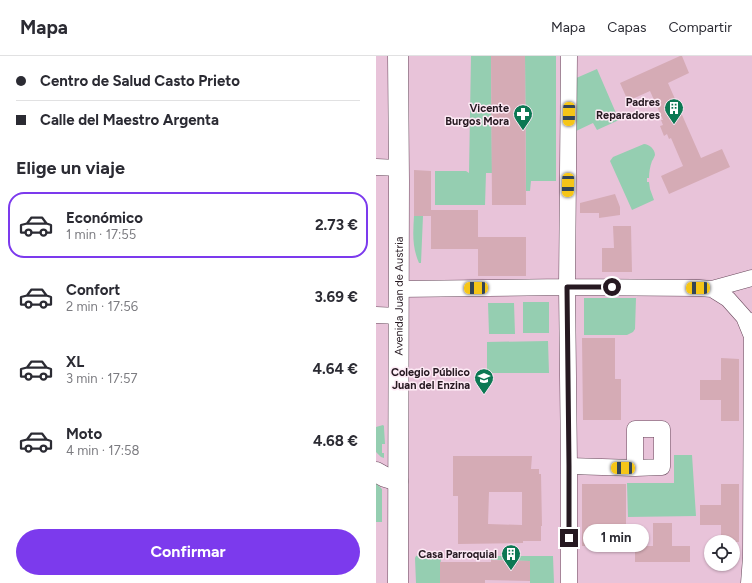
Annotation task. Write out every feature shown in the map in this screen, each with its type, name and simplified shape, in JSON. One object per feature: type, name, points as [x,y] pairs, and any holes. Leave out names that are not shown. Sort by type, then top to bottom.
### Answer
[{"type":"main road","name":"Avenida Juan de Austria","points":[[398,56],[399,582]]},
{"type":"main road","points":[[376,472],[385,477],[398,481]]},
{"type":"street","points":[[569,56],[567,287],[569,583]]},
{"type":"street","points":[[376,167],[399,168]]},
{"type":"street","points":[[398,289],[567,287],[712,289],[752,278]]},
{"type":"street","points":[[728,299],[752,278]]},
{"type":"street","points":[[712,289],[728,299],[752,327],[752,558],[749,583]]},
{"type":"street","points":[[376,316],[398,316]]},
{"type":"street","points":[[569,466],[635,468]]},
{"type":"green space","points":[[471,56],[491,56],[492,173],[486,173],[485,205],[435,205],[435,171],[466,171],[469,173]]},
{"type":"green space","points":[[525,56],[556,56],[556,181],[531,181],[530,191],[526,191]]},
{"type":"green space","points":[[597,69],[619,120],[597,130],[593,123],[574,132],[574,79]]},
{"type":"green space","points":[[644,144],[651,147],[655,153],[650,167],[649,178],[647,178],[647,182],[649,182],[654,200],[632,210],[610,161],[613,157]]},
{"type":"green space","points":[[414,216],[423,216],[421,263],[419,263],[414,246]]},
{"type":"green space","points":[[584,298],[636,298],[635,329],[627,335],[584,335]]},
{"type":"green space","points":[[523,302],[549,302],[549,333],[523,333]]},
{"type":"green space","points":[[488,303],[514,303],[515,334],[489,334]]},
{"type":"green space","points":[[548,341],[549,373],[487,373],[487,342]]},
{"type":"green space","points":[[383,425],[385,444],[382,444],[382,453],[384,453],[384,458],[376,452],[376,427]]},
{"type":"green space","points":[[674,455],[692,455],[696,516],[628,517],[627,483],[674,483]]},
{"type":"green space","points":[[376,483],[382,489],[382,522],[376,522]]},
{"type":"green space","points":[[419,555],[441,555],[440,583],[416,583],[415,558]]},
{"type":"green space","points":[[491,556],[553,556],[554,583],[530,583],[530,561],[491,560]]},
{"type":"building","points":[[491,56],[525,56],[526,205],[492,205]]},
{"type":"building","name":"Padres Reparadores","points":[[682,56],[689,73],[668,83],[701,158],[722,149],[730,167],[669,194],[661,176],[683,166],[671,138],[669,139],[667,134],[664,136],[660,126],[663,125],[661,120],[663,120],[650,91],[628,101],[620,83]]},
{"type":"building","points":[[414,170],[431,171],[431,216],[414,216]]},
{"type":"building","points":[[615,194],[620,207],[620,215],[599,218],[599,213],[580,213],[580,203]]},
{"type":"building","points":[[431,210],[478,210],[478,237],[526,237],[526,276],[478,276],[478,249],[431,249]]},
{"type":"building","points":[[613,226],[631,226],[632,272],[602,272],[602,248],[614,248]]},
{"type":"building","points":[[582,338],[615,338],[615,379],[621,379],[621,420],[583,420]]},
{"type":"building","points":[[721,358],[739,359],[739,421],[721,421],[721,400],[700,400],[700,380],[721,380]]},
{"type":"building","points":[[453,456],[532,456],[531,469],[539,469],[539,474],[541,474],[541,541],[523,541],[523,543],[458,544],[458,496],[453,496]],"holes":[[[489,492],[522,492],[522,525],[488,524]]]},
{"type":"building","points":[[582,484],[626,484],[626,546],[582,546]]},
{"type":"building","points":[[721,484],[739,484],[739,535],[721,535],[721,525],[700,525],[700,505],[721,505]]},
{"type":"building","points":[[653,523],[672,523],[672,546],[690,546],[690,562],[635,562],[635,546],[653,546]]},
{"type":"building","points":[[491,560],[530,561],[530,581],[485,580],[485,583],[440,583],[440,562],[491,562]]},
{"type":"place","name":"Padres Reparadores","points":[[674,125]]},
{"type":"place","name":"Vicente Burgos Mora","points":[[523,131]]},
{"type":"place","name":"Colegio Público Juan del Enzina","points":[[484,395]]},
{"type":"place","name":"Casa Parroquial","points":[[511,571]]},
{"type":"route","points":[[569,538],[567,287],[612,287]]}]
